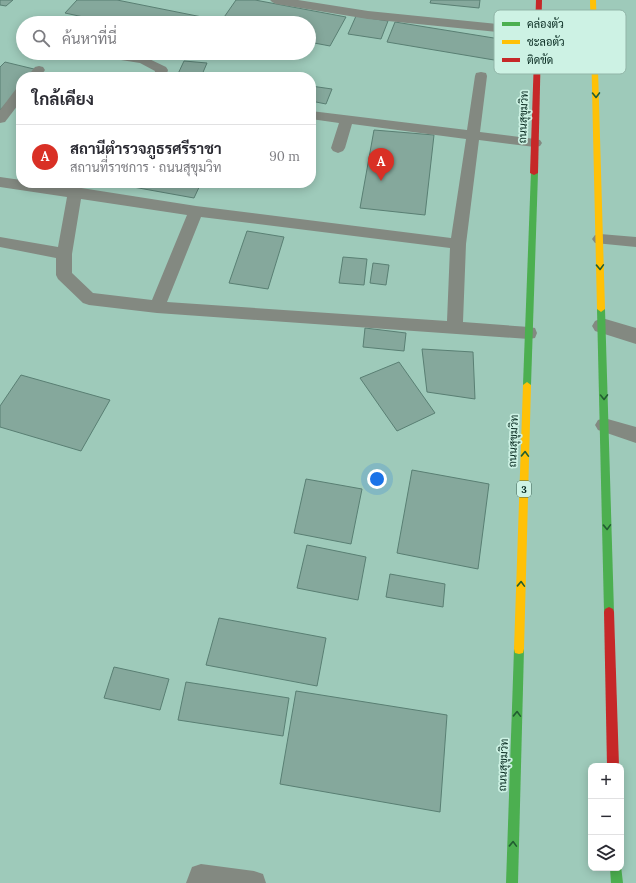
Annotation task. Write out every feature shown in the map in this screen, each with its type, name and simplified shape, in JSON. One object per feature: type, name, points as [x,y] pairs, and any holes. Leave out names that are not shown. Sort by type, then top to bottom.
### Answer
[{"type":"highway","name":"ถนนสุขุมวิท","points":[[539,0],[539,10]]},
{"type":"highway","points":[[593,0],[593,10]]},
{"type":"highway","name":"ถนนสุขุมวิท","points":[[512,883],[537,74]]},
{"type":"highway","points":[[595,74],[614,763]]},
{"type":"highway","points":[[616,871],[617,883]]},
{"type":"street","points":[[602,326],[636,336]]},
{"type":"lane","points":[[276,0],[351,12],[494,27]]},
{"type":"lane","points":[[351,12],[355,0]]},
{"type":"lane","points":[[144,60],[162,70],[161,72]]},
{"type":"lane","points":[[455,328],[458,244],[481,76]]},
{"type":"lane","points":[[0,119],[16,98]]},
{"type":"lane","points":[[316,116],[472,137],[535,143]]},
{"type":"lane","points":[[338,148],[347,120]]},
{"type":"lane","points":[[0,182],[16,184]]},
{"type":"lane","points":[[458,244],[196,210],[66,189],[64,275],[89,299],[157,307],[528,333]]},
{"type":"lane","points":[[157,307],[196,210]]},
{"type":"lane","points":[[600,239],[636,242]]},
{"type":"lane","points":[[0,242],[64,254]]},
{"type":"lane","points":[[604,425],[636,435]]},
{"type":"lane","points":[[198,883],[201,876],[254,883]]},
{"type":"building","points":[[0,0],[13,0],[6,6],[0,5]]},
{"type":"building","points":[[77,0],[117,0],[197,16],[79,16],[65,13]]},
{"type":"building","points":[[236,0],[255,0],[346,17],[330,46],[316,43],[316,16],[225,16]]},
{"type":"building","points":[[431,0],[480,0],[479,8],[430,3]]},
{"type":"building","points":[[356,16],[388,21],[381,39],[348,34]]},
{"type":"building","points":[[395,22],[494,38],[494,60],[387,42]]},
{"type":"building","points":[[184,61],[207,63],[203,72],[179,72]]},
{"type":"building","points":[[5,62],[38,70],[36,72],[16,72],[16,93],[0,110],[0,67]]},
{"type":"building","points":[[316,87],[332,89],[326,104],[316,102]]},
{"type":"building","points":[[374,130],[434,135],[425,215],[360,208]]},
{"type":"building","points":[[139,188],[199,188],[194,198]]},
{"type":"building","points":[[247,231],[284,237],[268,289],[229,283]]},
{"type":"building","points":[[343,257],[367,259],[364,285],[339,283]]},
{"type":"building","points":[[373,263],[389,265],[386,285],[370,283]]},
{"type":"building","points":[[365,328],[406,333],[404,351],[363,347]]},
{"type":"building","points":[[422,349],[473,352],[475,399],[427,392]]},
{"type":"building","points":[[399,362],[435,413],[397,431],[360,378]]},
{"type":"building","points":[[21,375],[110,400],[81,451],[0,427],[0,406]]},
{"type":"building","points":[[412,470],[489,484],[478,569],[397,553]]},
{"type":"building","points":[[306,479],[362,489],[351,544],[294,533]]},
{"type":"building","points":[[307,545],[366,557],[358,600],[297,588]]},
{"type":"building","points":[[390,574],[445,584],[443,607],[386,597]]},
{"type":"building","points":[[219,618],[326,638],[317,686],[206,665]]},
{"type":"building","points":[[114,667],[169,679],[160,710],[104,698]]},
{"type":"building","points":[[186,682],[289,698],[283,736],[178,720]]},
{"type":"building","points":[[296,691],[447,715],[440,812],[280,784]]},
{"type":"traffic: fast","points":[[527,385],[534,173]]},
{"type":"traffic: fast","points":[[601,309],[609,612]]},
{"type":"traffic: fast","points":[[512,883],[519,649]]},
{"type":"traffic: fast","points":[[616,871],[617,883]]},
{"type":"traffic: slow","points":[[593,0],[593,10]]},
{"type":"traffic: slow","points":[[595,74],[601,309]]},
{"type":"traffic: slow","points":[[519,649],[527,385]]},
{"type":"traffic: jam","points":[[539,0],[539,10]]},
{"type":"traffic: jam","points":[[534,173],[537,74]]},
{"type":"traffic: jam","points":[[609,612],[613,763]]},
{"type":"place","name":"สถานีตำรวจภูธรศรีราชา","points":[[381,181]]}]
